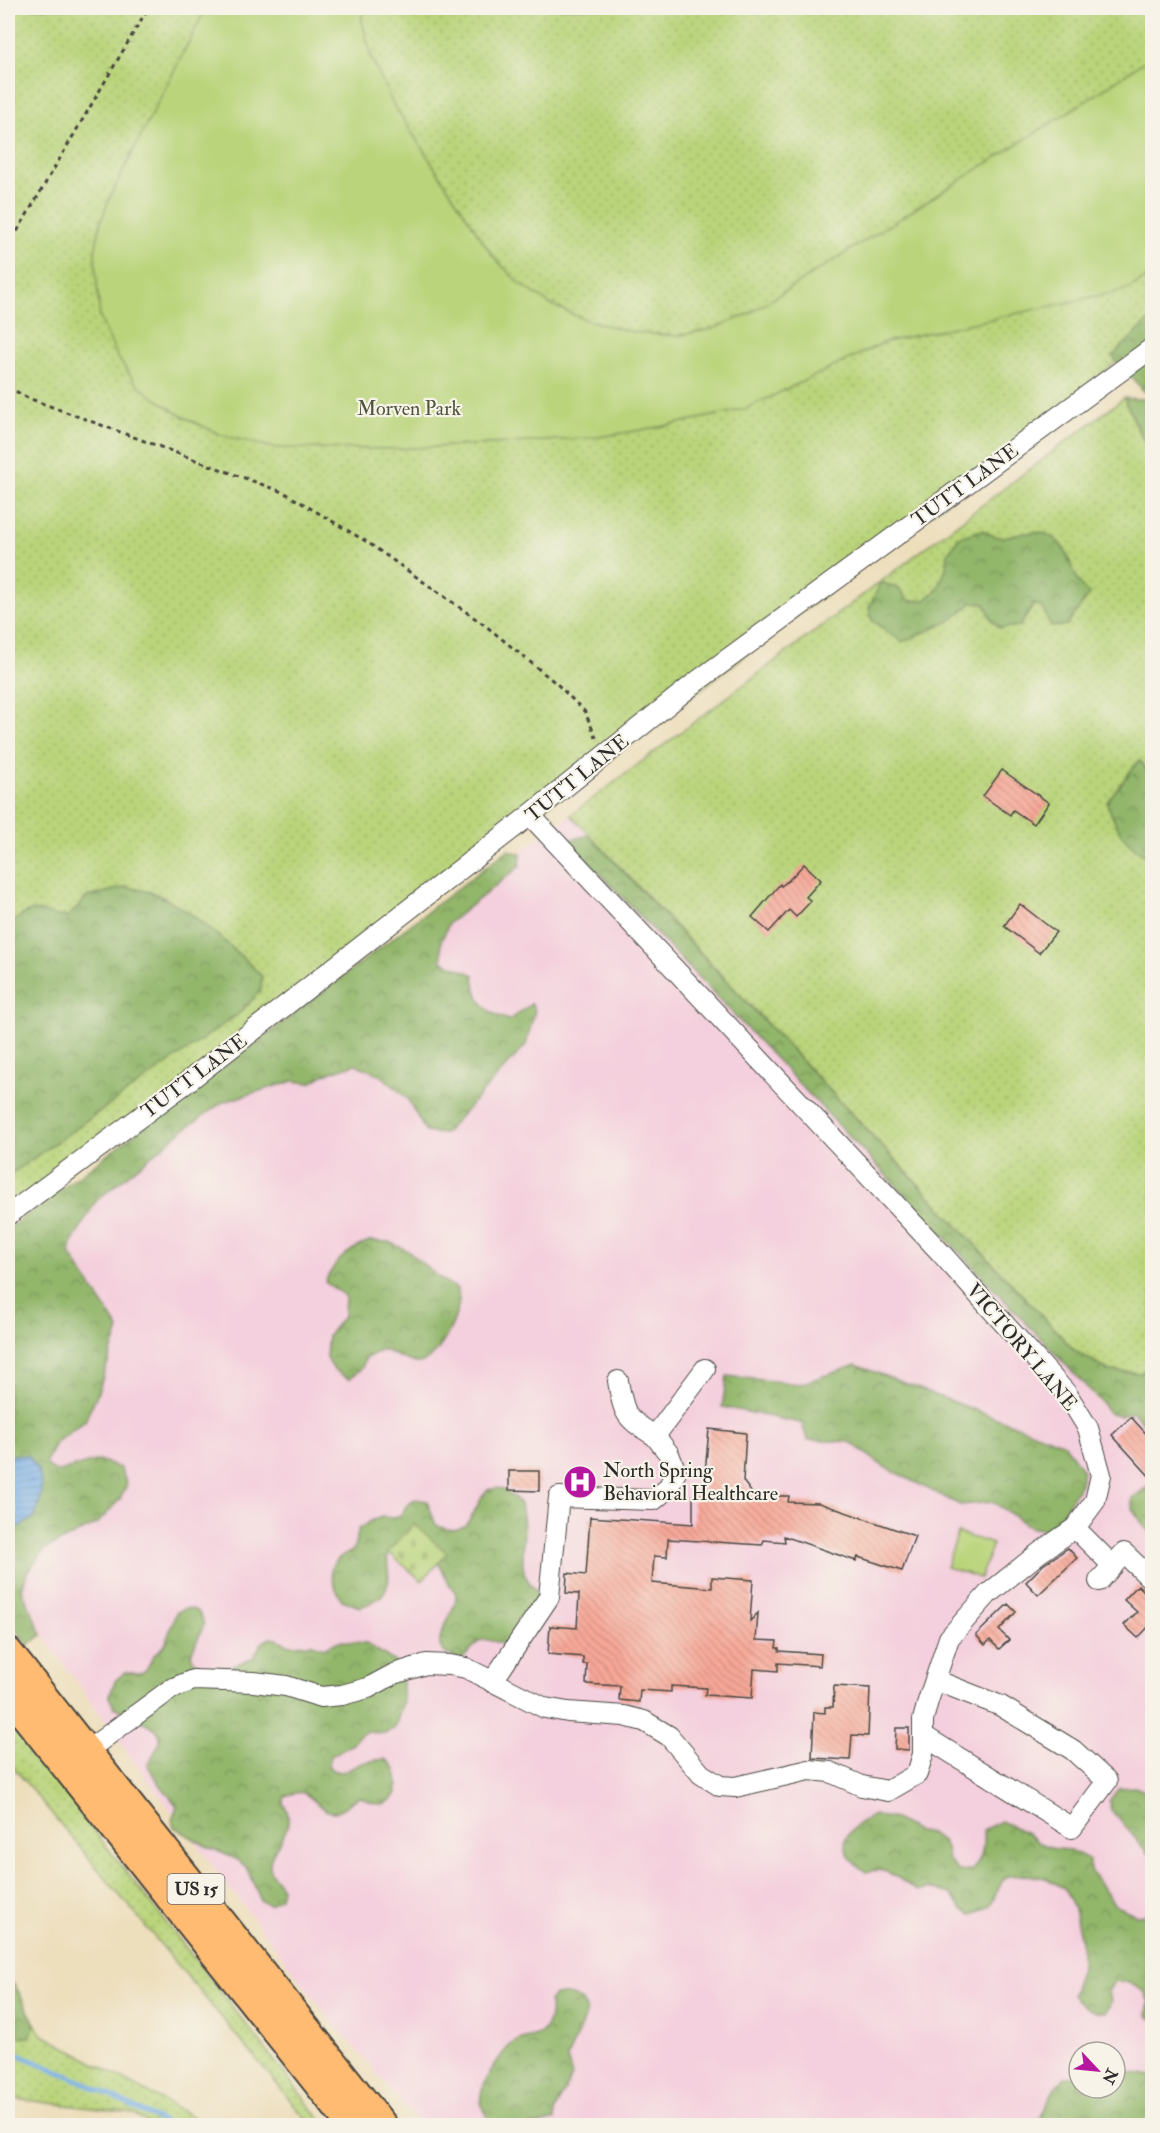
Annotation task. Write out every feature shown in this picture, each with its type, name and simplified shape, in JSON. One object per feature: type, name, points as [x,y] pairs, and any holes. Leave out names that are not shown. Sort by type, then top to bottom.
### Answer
[{"type":"highway","name":"US 15","points":[[8,1652],[76,1759],[352,2126]]},
{"type":"highway","name":"US 15","points":[[8,1694],[76,1759],[383,2126]]},
{"type":"street","name":"TUTT LANE","points":[[8,1215],[192,1079],[715,668],[1152,348]]},
{"type":"street","name":"VICTORY LANE","points":[[76,1759],[171,1689],[193,1680],[254,1682],[286,1686],[321,1697],[342,1695],[368,1688],[394,1674],[426,1664],[466,1668],[545,1708],[624,1716],[645,1721],[669,1736],[701,1774],[720,1786],[735,1787],[809,1770],[830,1772],[862,1786],[888,1791],[917,1774],[924,1736],[923,1720],[949,1638],[966,1617],[996,1588],[1039,1553],[1075,1528],[1095,1501],[1101,1475],[1088,1428],[1067,1394],[941,1253],[530,815]]},
{"type":"street","points":[[656,1436],[705,1369]]},
{"type":"street","points":[[492,1682],[549,1598],[559,1497],[654,1500],[668,1488],[676,1472],[669,1454],[656,1436],[631,1422],[622,1403],[618,1381]]},
{"type":"street","points":[[1075,1528],[1113,1566]]},
{"type":"street","points":[[1099,1581],[1124,1553],[1152,1580]]},
{"type":"street","points":[[924,1736],[1072,1828],[1107,1781],[1073,1750],[1001,1706],[935,1680]]},
{"type":"path","points":[[8,248],[148,8]]},
{"type":"path","points":[[8,387],[28,398],[285,493],[367,542],[486,626],[557,684],[585,712],[597,738],[602,758]]},
{"type":"shaded area","name":"North Spring Behavioral Healthcare","points":[[571,815],[1075,1351],[1152,1378],[1152,2106],[1095,2126],[421,2125],[325,2013],[143,1774],[8,1586],[8,1252],[507,861]]},
{"type":"green space","name":"Morven Park","points":[[8,8],[1152,8],[1152,330],[1020,446],[8,1218]]},
{"type":"green space","points":[[206,8],[362,8],[362,21],[372,60],[393,104],[492,255],[518,282],[550,304],[586,320],[633,332],[677,336],[712,329],[749,314],[1095,95],[1152,56],[1152,275],[1125,290],[885,342],[745,409],[665,426],[599,437],[395,449],[275,448],[221,435],[182,416],[149,394],[135,382],[118,358],[100,318],[95,252],[101,221],[110,197]]},
{"type":"green space","points":[[1152,318],[1152,386],[1145,392],[1112,356]]},
{"type":"green space","points":[[1124,398],[1141,436],[1152,451],[1152,1364],[1141,1373],[1110,1371],[1075,1351],[571,815]]},
{"type":"green space","points":[[1124,398],[1152,400],[1152,451],[1141,436]]},
{"type":"green space","points":[[982,530],[1000,537],[1041,533],[1055,539],[1061,545],[1079,582],[1090,594],[1067,625],[1052,627],[1042,607],[1034,604],[1020,626],[1000,628],[992,620],[985,604],[972,603],[950,621],[902,642],[872,620],[869,608],[881,582],[899,589],[909,601],[925,600],[938,589],[946,568],[948,553],[959,537]]},
{"type":"green space","points":[[1139,760],[1152,778],[1152,854],[1149,857],[1127,841],[1107,802]]},
{"type":"green space","points":[[589,835],[1075,1351],[1110,1371],[1141,1373],[1152,1364],[1152,1433],[1133,1412],[1120,1416],[1109,1413],[568,840]]},
{"type":"green space","points":[[508,850],[521,854],[520,866],[449,923],[441,942],[442,961],[474,975],[479,998],[494,1014],[509,1020],[531,1004],[535,1010],[526,1045],[444,1134],[426,1132],[407,1098],[383,1077],[356,1064],[325,1074],[311,1083],[293,1081],[223,1102],[182,1131],[96,1201],[73,1241],[70,1253],[119,1329],[98,1392],[85,1421],[55,1443],[45,1464],[56,1472],[99,1460],[120,1468],[127,1484],[120,1499],[97,1524],[45,1549],[27,1572],[22,1590],[42,1635],[28,1645],[8,1619],[8,1229]]},
{"type":"green space","points":[[125,887],[153,893],[197,918],[262,976],[261,990],[241,1012],[8,1176],[8,926],[32,911],[68,917],[87,897]]},
{"type":"green space","points":[[369,1241],[389,1242],[408,1251],[438,1277],[457,1289],[458,1307],[451,1327],[440,1347],[425,1361],[414,1363],[382,1349],[365,1359],[362,1368],[349,1379],[334,1370],[326,1357],[328,1335],[344,1316],[345,1296],[325,1282],[333,1267],[342,1257]]},
{"type":"green space","points":[[856,1365],[1065,1444],[1083,1471],[1078,1490],[1056,1522],[1044,1529],[1031,1528],[993,1502],[960,1505],[883,1466],[850,1442],[808,1440],[801,1423],[722,1407],[727,1376],[800,1384]]},
{"type":"green space","points":[[1152,1484],[1152,1533],[1146,1529],[1132,1508],[1132,1498]]},
{"type":"green space","points":[[498,1488],[510,1494],[518,1502],[522,1512],[524,1571],[542,1599],[506,1646],[489,1640],[480,1641],[462,1659],[448,1655],[441,1649],[442,1633],[455,1605],[455,1592],[435,1560],[408,1541],[390,1550],[387,1562],[388,1584],[379,1597],[360,1607],[342,1600],[331,1577],[331,1571],[337,1560],[353,1551],[359,1529],[382,1517],[394,1518],[402,1514],[406,1506],[415,1499],[427,1501],[436,1525],[456,1530],[469,1521],[487,1490]]},
{"type":"green space","points":[[414,1524],[447,1553],[422,1581],[388,1552]]},
{"type":"green space","points":[[958,1533],[993,1544],[980,1578],[946,1567]]},
{"type":"green space","points":[[185,1608],[196,1611],[203,1621],[204,1625],[191,1654],[194,1662],[203,1666],[226,1668],[253,1658],[262,1643],[270,1638],[289,1645],[313,1644],[324,1648],[339,1641],[366,1643],[395,1662],[402,1681],[403,1701],[395,1728],[385,1733],[365,1732],[358,1736],[353,1744],[331,1756],[328,1765],[332,1770],[343,1772],[363,1763],[385,1759],[391,1764],[398,1778],[396,1792],[387,1802],[381,1804],[359,1797],[341,1810],[333,1812],[324,1809],[304,1793],[285,1796],[283,1803],[288,1814],[288,1823],[270,1863],[271,1872],[282,1888],[280,1898],[269,1905],[261,1901],[246,1867],[236,1859],[206,1846],[174,1827],[172,1820],[177,1806],[148,1765],[159,1744],[160,1735],[155,1728],[114,1707],[109,1697],[115,1681],[124,1673],[141,1673],[146,1670],[154,1655],[165,1645],[176,1613]]},
{"type":"green space","points":[[8,1721],[325,2125],[311,2125],[8,1761]]},
{"type":"green space","points":[[1135,1787],[1152,1794],[1152,1858],[1111,1810],[1109,1801],[1119,1788]]},
{"type":"green space","points":[[874,1815],[895,1819],[918,1832],[930,1833],[941,1840],[948,1860],[958,1871],[972,1870],[982,1852],[983,1830],[1001,1821],[1027,1833],[1040,1843],[1055,1849],[1071,1850],[1088,1859],[1092,1873],[1115,1905],[1136,1915],[1152,1915],[1152,2019],[1147,2015],[1149,2002],[1144,1991],[1129,1983],[1116,1981],[1109,1989],[1111,2002],[1106,2013],[1095,2012],[1087,2008],[1072,1995],[1081,1968],[1081,1941],[1074,1909],[1064,1888],[1046,1878],[1026,1875],[1007,1876],[990,1906],[972,1915],[962,1910],[951,1894],[929,1888],[918,1891],[888,1872],[874,1870],[866,1872],[856,1864],[849,1856],[846,1841],[854,1828]]},
{"type":"green space","points":[[8,1977],[35,2024],[30,2037],[8,2037]]},
{"type":"green space","points":[[8,1987],[43,2035],[207,2125],[150,2125],[133,2113],[8,2098]]},
{"type":"green space","points":[[554,1995],[579,1999],[587,2012],[567,2058],[572,2076],[555,2110],[555,2120],[523,2126],[491,2123],[481,2102],[486,2080],[508,2047],[520,2040],[537,2035],[546,2028],[549,2021],[550,2001]]},
{"type":"green space","points":[[1127,2072],[1152,2076],[1152,2125],[1031,2125],[1040,2119],[1054,2090],[1067,2077],[1067,2100],[1127,2100]]},
{"type":"water","points":[[14,1455],[29,1456],[39,1473],[41,1490],[37,1510],[32,1519],[8,1534],[8,1460]]},
{"type":"building","points":[[1002,770],[1049,803],[1034,824],[1013,810],[1010,815],[983,796]]},
{"type":"building","points":[[804,864],[821,880],[806,897],[811,901],[796,917],[789,910],[769,932],[752,917],[780,884],[781,886],[789,880]]},
{"type":"building","points":[[1020,904],[1056,932],[1039,953],[1004,926]]},
{"type":"building","points":[[1131,1417],[1152,1440],[1152,1479],[1112,1435]]},
{"type":"building","points":[[709,1429],[746,1433],[743,1481],[754,1496],[789,1496],[788,1502],[819,1503],[915,1536],[902,1571],[858,1557],[856,1561],[784,1536],[785,1542],[764,1540],[762,1545],[668,1539],[667,1557],[654,1556],[652,1583],[712,1588],[712,1577],[753,1580],[750,1621],[758,1613],[756,1640],[777,1641],[776,1648],[779,1648],[779,1651],[821,1654],[820,1666],[778,1663],[778,1671],[754,1669],[752,1698],[705,1695],[706,1688],[671,1686],[671,1692],[640,1690],[639,1702],[619,1700],[620,1686],[586,1684],[587,1664],[583,1664],[583,1657],[548,1654],[550,1626],[577,1628],[579,1594],[566,1593],[567,1573],[586,1575],[590,1517],[693,1524],[693,1496],[703,1495]]},
{"type":"building","points":[[509,1471],[539,1471],[539,1491],[509,1490]]},
{"type":"building","points":[[1068,1548],[1077,1558],[1038,1595],[1026,1582],[1043,1565]]},
{"type":"building","points":[[1138,1585],[1152,1599],[1152,1623],[1138,1638],[1124,1625],[1137,1612],[1124,1600]]},
{"type":"building","points":[[1008,1604],[1016,1612],[999,1630],[1009,1640],[999,1649],[990,1640],[985,1645],[976,1635]]},
{"type":"building","points":[[834,1686],[870,1688],[868,1736],[852,1735],[850,1760],[812,1758],[814,1712],[825,1713],[825,1707],[833,1707]]},
{"type":"building","points":[[896,1728],[909,1728],[909,1750],[895,1749]]},
{"type":"waterway","points":[[8,2050],[85,2083],[171,2126]]},
{"type":"place","name":"North Spring Behavioral Healthcare","points":[[580,1482]]}]
